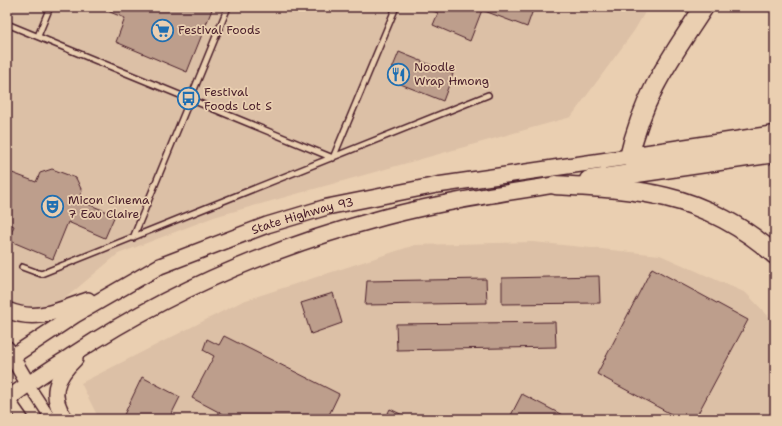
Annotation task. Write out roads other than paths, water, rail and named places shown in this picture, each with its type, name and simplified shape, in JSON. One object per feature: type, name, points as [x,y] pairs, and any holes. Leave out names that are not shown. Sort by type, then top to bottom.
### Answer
[{"type":"highway","points":[[704,7],[680,41],[651,90],[637,124],[629,157],[775,135]]},
{"type":"highway","points":[[555,185],[775,153]]},
{"type":"highway","points":[[555,185],[620,189],[667,197],[714,214],[763,244],[775,255]]},
{"type":"main road","name":"State Highway 93","points":[[9,355],[160,266],[208,246],[267,225],[327,207],[437,185],[629,157]]},
{"type":"main road","name":"State Highway 93","points":[[8,398],[100,337],[140,313],[189,288],[274,252],[386,217],[439,204],[555,185]]},
{"type":"main road","points":[[7,310],[20,316],[44,316],[123,287]]},
{"type":"main road","points":[[66,419],[57,407],[55,399],[59,381],[64,370],[100,337]]},
{"type":"street","points":[[9,355],[51,419]]},
{"type":"street","points":[[8,398],[23,419]]},
{"type":"lane","points":[[38,36],[50,7]]},
{"type":"lane","points":[[133,238],[228,7]]},
{"type":"lane","points":[[333,158],[396,7]]},
{"type":"lane","points":[[7,24],[333,158]]},
{"type":"lane","points":[[22,267],[41,274],[488,95]]},
{"type":"place","name":"Festival Foods","points":[[162,30]]},
{"type":"place","name":"Noodle Wrap Hmong","points":[[398,74]]},
{"type":"place","name":"Festival Foods Lot S","points":[[189,99]]},
{"type":"place","name":"Micon Cinema 7 Eau Claire","points":[[52,207]]}]
